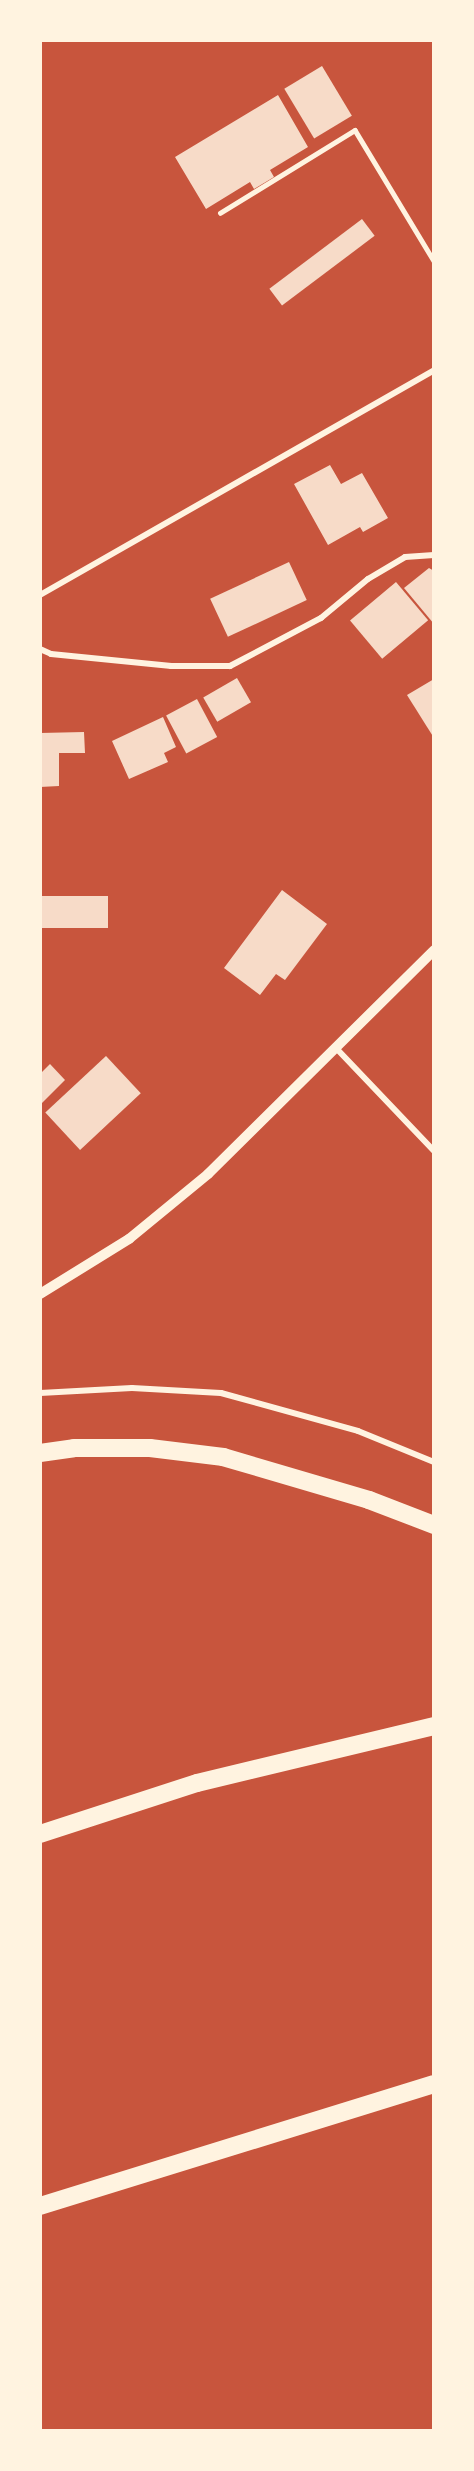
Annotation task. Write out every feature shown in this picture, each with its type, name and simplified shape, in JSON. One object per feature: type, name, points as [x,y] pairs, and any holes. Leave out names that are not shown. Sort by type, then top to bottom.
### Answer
[{"type":"highway","points":[[40,1453],[74,1448],[150,1448],[223,1457],[369,1500],[434,1525]]},
{"type":"highway","points":[[40,1834],[197,1783],[434,1726]]},
{"type":"highway","points":[[40,2206],[434,2084]]},
{"type":"street","points":[[40,595],[434,370]]},
{"type":"street","points":[[40,649],[51,654],[171,666],[230,666],[321,618],[368,579],[405,557],[434,555]]},
{"type":"street","points":[[40,1294],[129,1239],[208,1174],[434,950]]},
{"type":"street","points":[[335,1046],[434,1151]]},
{"type":"street","points":[[40,1393],[132,1388],[221,1393],[358,1431],[434,1462]]},
{"type":"lane","points":[[220,213],[355,130],[434,261]]},
{"type":"building","points":[[322,66],[352,116],[314,138],[284,89]]},
{"type":"building","points":[[278,95],[308,147],[270,170],[274,177],[254,189],[250,182],[206,209],[175,157]]},
{"type":"building","points":[[362,219],[375,236],[282,306],[269,289]]},
{"type":"building","points":[[330,465],[341,484],[362,473],[388,518],[363,532],[360,527],[328,545],[294,484]]},
{"type":"building","points":[[289,562],[307,600],[228,637],[210,599]]},
{"type":"building","points":[[429,568],[434,571],[434,624],[404,588]]},
{"type":"building","points":[[396,582],[428,620],[382,659],[350,621]]},
{"type":"building","points":[[237,678],[251,702],[217,722],[203,698]]},
{"type":"building","points":[[434,679],[434,738],[407,695]]},
{"type":"building","points":[[197,699],[217,737],[186,753],[166,715]]},
{"type":"building","points":[[163,717],[176,747],[164,753],[168,762],[129,779],[112,741]]},
{"type":"building","points":[[84,732],[85,753],[59,753],[59,786],[40,787],[40,733]]},
{"type":"building","points":[[282,890],[327,924],[285,980],[276,974],[260,995],[224,968]]},
{"type":"building","points":[[40,896],[108,896],[108,928],[40,928]]},
{"type":"building","points":[[106,1056],[141,1093],[80,1150],[45,1113]]},
{"type":"building","points":[[50,1064],[65,1080],[40,1105],[40,1074]]}]
